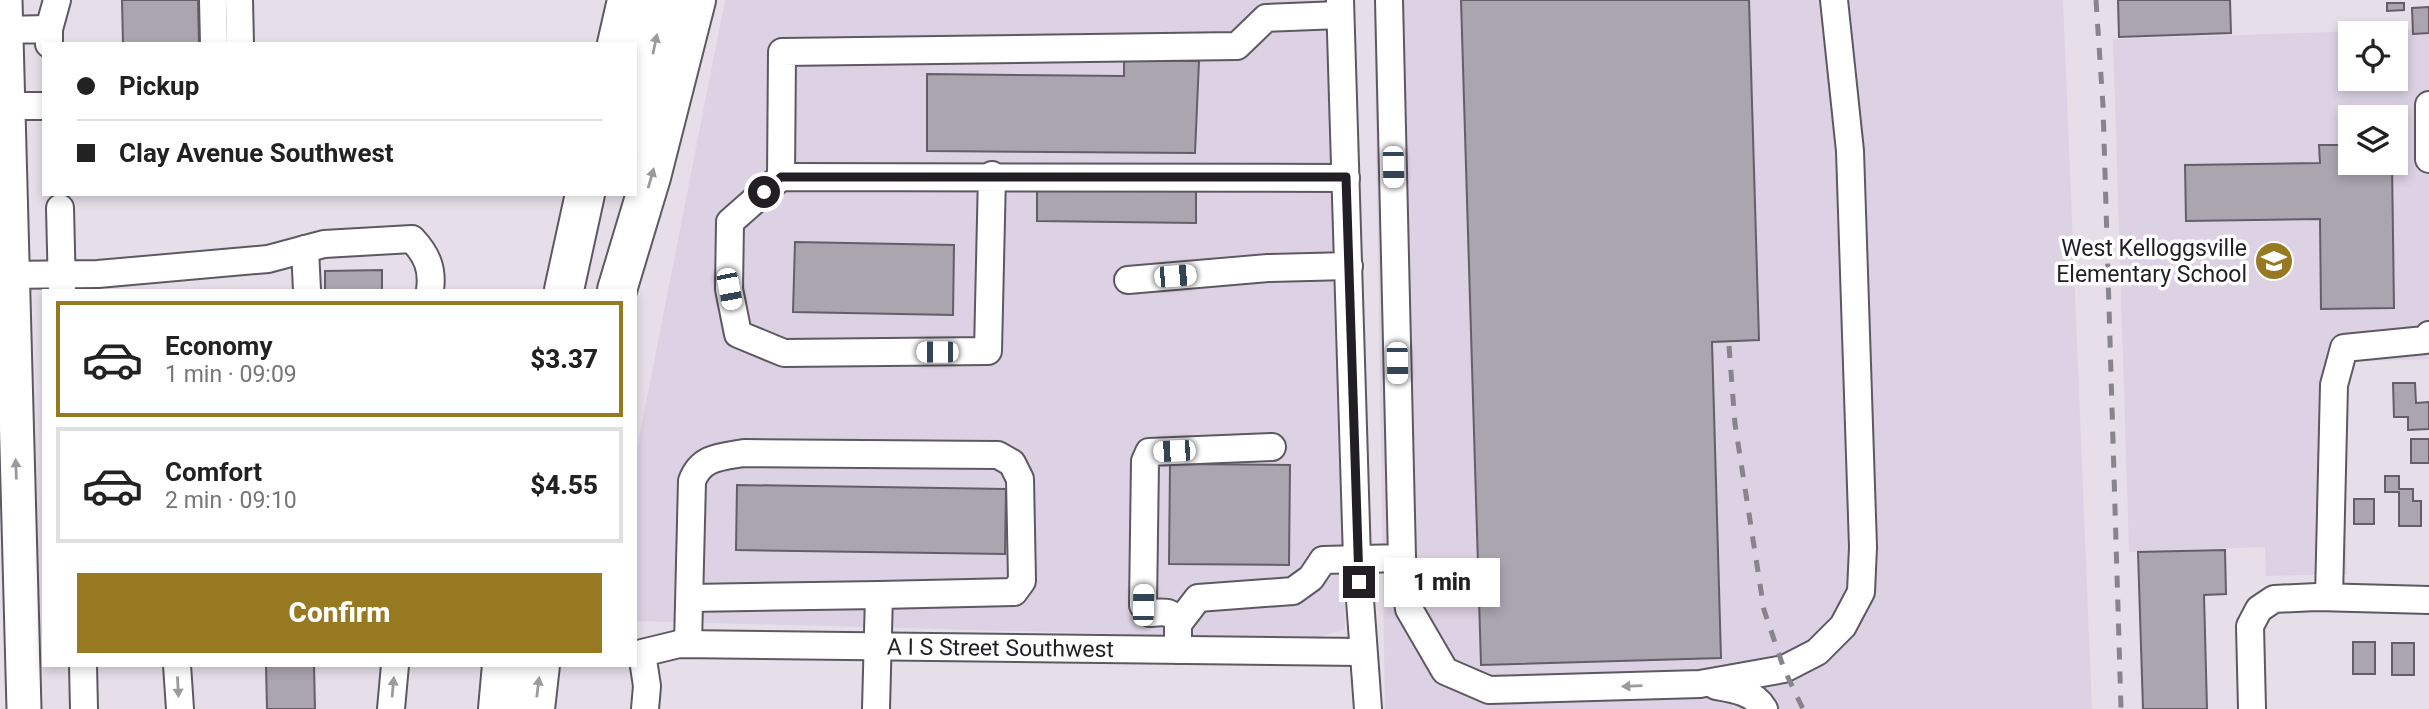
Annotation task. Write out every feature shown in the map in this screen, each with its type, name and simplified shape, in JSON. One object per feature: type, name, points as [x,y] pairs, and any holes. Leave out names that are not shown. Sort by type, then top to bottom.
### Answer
[{"type":"highway","points":[[592,42],[599,0]]},
{"type":"highway","points":[[617,42],[627,0]]},
{"type":"highway","points":[[637,126],[664,0]]},
{"type":"highway","points":[[617,289],[651,177],[696,0]]},
{"type":"highway","points":[[552,289],[566,196]]},
{"type":"highway","points":[[564,289],[584,196]]},
{"type":"highway","points":[[603,289],[622,196]]},
{"type":"highway","points":[[498,709],[502,667]]},
{"type":"highway","points":[[535,709],[540,667]]},
{"type":"main road","points":[[4,20],[7,106],[5,275],[20,584],[23,709]]},
{"type":"main road","points":[[0,509],[9,522],[20,584]]},
{"type":"street","points":[[4,20],[49,36],[57,0]]},
{"type":"street","points":[[213,0],[214,42]]},
{"type":"street","points":[[239,0],[240,42]]},
{"type":"street","points":[[1389,0],[1402,558],[1409,609],[1445,671],[1489,690],[1700,684],[1784,669],[1817,652],[1843,626],[1861,592],[1863,547],[1850,150],[1833,0]]},
{"type":"street","points":[[781,177],[782,52],[1237,46],[1266,18],[1340,8],[1357,559],[1368,709]]},
{"type":"street","points":[[2429,105],[2429,159]]},
{"type":"street","points":[[7,106],[42,106]]},
{"type":"street","points":[[992,175],[988,351],[784,353],[738,334],[729,289],[730,222],[781,177],[992,175],[1346,177]]},
{"type":"street","points":[[60,208],[62,283]]},
{"type":"street","points":[[5,275],[62,283],[130,281],[268,259],[324,244],[412,239],[426,254],[432,276],[430,289]]},
{"type":"street","points":[[305,249],[307,289]]},
{"type":"street","points":[[1128,281],[1268,268],[1349,266]]},
{"type":"street","points":[[2329,597],[2334,385],[2344,348],[2425,340],[2429,335]]},
{"type":"street","points":[[1178,637],[1175,616],[1168,612],[1150,613],[1143,605],[1145,461],[1149,452],[1272,447]]},
{"type":"street","points":[[688,644],[692,481],[697,467],[706,460],[744,453],[967,453],[998,455],[1012,463],[1020,479],[1022,580],[1014,592],[690,598]]},
{"type":"street","points":[[1178,637],[1198,598],[1293,591],[1311,578],[1323,560],[1402,558]]},
{"type":"street","points":[[876,709],[880,595]]},
{"type":"street","points":[[739,597],[739,643]]},
{"type":"street","points":[[2252,709],[2250,626],[2259,609],[2274,599],[2329,597],[2429,600]]},
{"type":"street","name":"A I S Street Southwest","points":[[645,709],[647,686],[642,653],[688,644],[880,646],[1178,637],[1362,652]]},
{"type":"street","points":[[83,667],[84,709]]},
{"type":"street","points":[[177,667],[180,709]]},
{"type":"street","points":[[391,709],[395,667]]},
{"type":"street","points":[[4,709],[16,691],[23,672]]},
{"type":"street","points":[[1700,684],[1749,694],[1759,700],[1764,709]]},
{"type":"shaded area","points":[[725,0],[1332,0],[1345,629],[1314,639],[637,621],[637,449]]},
{"type":"shaded area","points":[[1374,0],[2063,0],[2092,709],[1385,709]]},
{"type":"shaded area","name":"West Kelloggsville Elementary School","points":[[2429,29],[2429,359],[2341,362],[2347,574],[2266,576],[2265,547],[2129,552],[2113,39],[2338,32],[2338,91],[2408,91],[2408,30]]},
{"type":"building","points":[[122,0],[198,0],[199,42],[123,42]]},
{"type":"building","points":[[1461,0],[1749,0],[1759,340],[1712,342],[1721,658],[1481,665]]},
{"type":"building","points":[[2118,0],[2230,0],[2231,33],[2119,37]]},
{"type":"building","points":[[2387,3],[2404,3],[2404,10],[2387,11]]},
{"type":"building","points":[[2429,7],[2429,33],[2413,34],[2412,8]]},
{"type":"building","points":[[1124,60],[1199,61],[1195,153],[927,151],[927,74],[1124,76]]},
{"type":"building","points":[[2319,145],[2338,145],[2338,175],[2392,175],[2394,308],[2321,309],[2320,219],[2186,221],[2185,165],[2320,163]]},
{"type":"building","points":[[1196,181],[1196,223],[1037,221],[1037,188]]},
{"type":"building","points":[[795,242],[954,245],[953,315],[793,312]]},
{"type":"building","points":[[382,270],[382,289],[325,289],[325,271]]},
{"type":"building","points":[[2393,383],[2415,383],[2416,403],[2429,402],[2429,429],[2408,430],[2408,417],[2394,417]]},
{"type":"building","points":[[2411,439],[2429,439],[2429,463],[2411,463]]},
{"type":"building","points":[[1170,464],[1290,465],[1289,565],[1169,564]]},
{"type":"building","points":[[2385,476],[2399,476],[2399,489],[2413,489],[2413,501],[2421,501],[2421,526],[2399,526],[2399,492],[2385,492]]},
{"type":"building","points":[[737,485],[1006,489],[1005,554],[736,550]]},
{"type":"building","points":[[2354,499],[2374,499],[2374,524],[2354,524]]},
{"type":"building","points":[[2225,550],[2226,594],[2204,595],[2207,709],[2143,709],[2138,552]]},
{"type":"building","points":[[2353,642],[2375,642],[2375,674],[2353,674]]},
{"type":"building","points":[[2392,643],[2414,643],[2414,675],[2392,675]]},
{"type":"building","points":[[266,667],[314,667],[315,709],[267,709]]},
{"type":"railway","points":[[2096,0],[2103,106],[2121,709]]},
{"type":"railway","points":[[1729,346],[1735,424],[1764,610],[1784,669],[1803,709]]},
{"type":"place","name":"West Kelloggsville Elementary School","points":[[2274,261]]},
{"type":"route","points":[[764,192],[781,177],[1346,177],[1359,582]]}]
